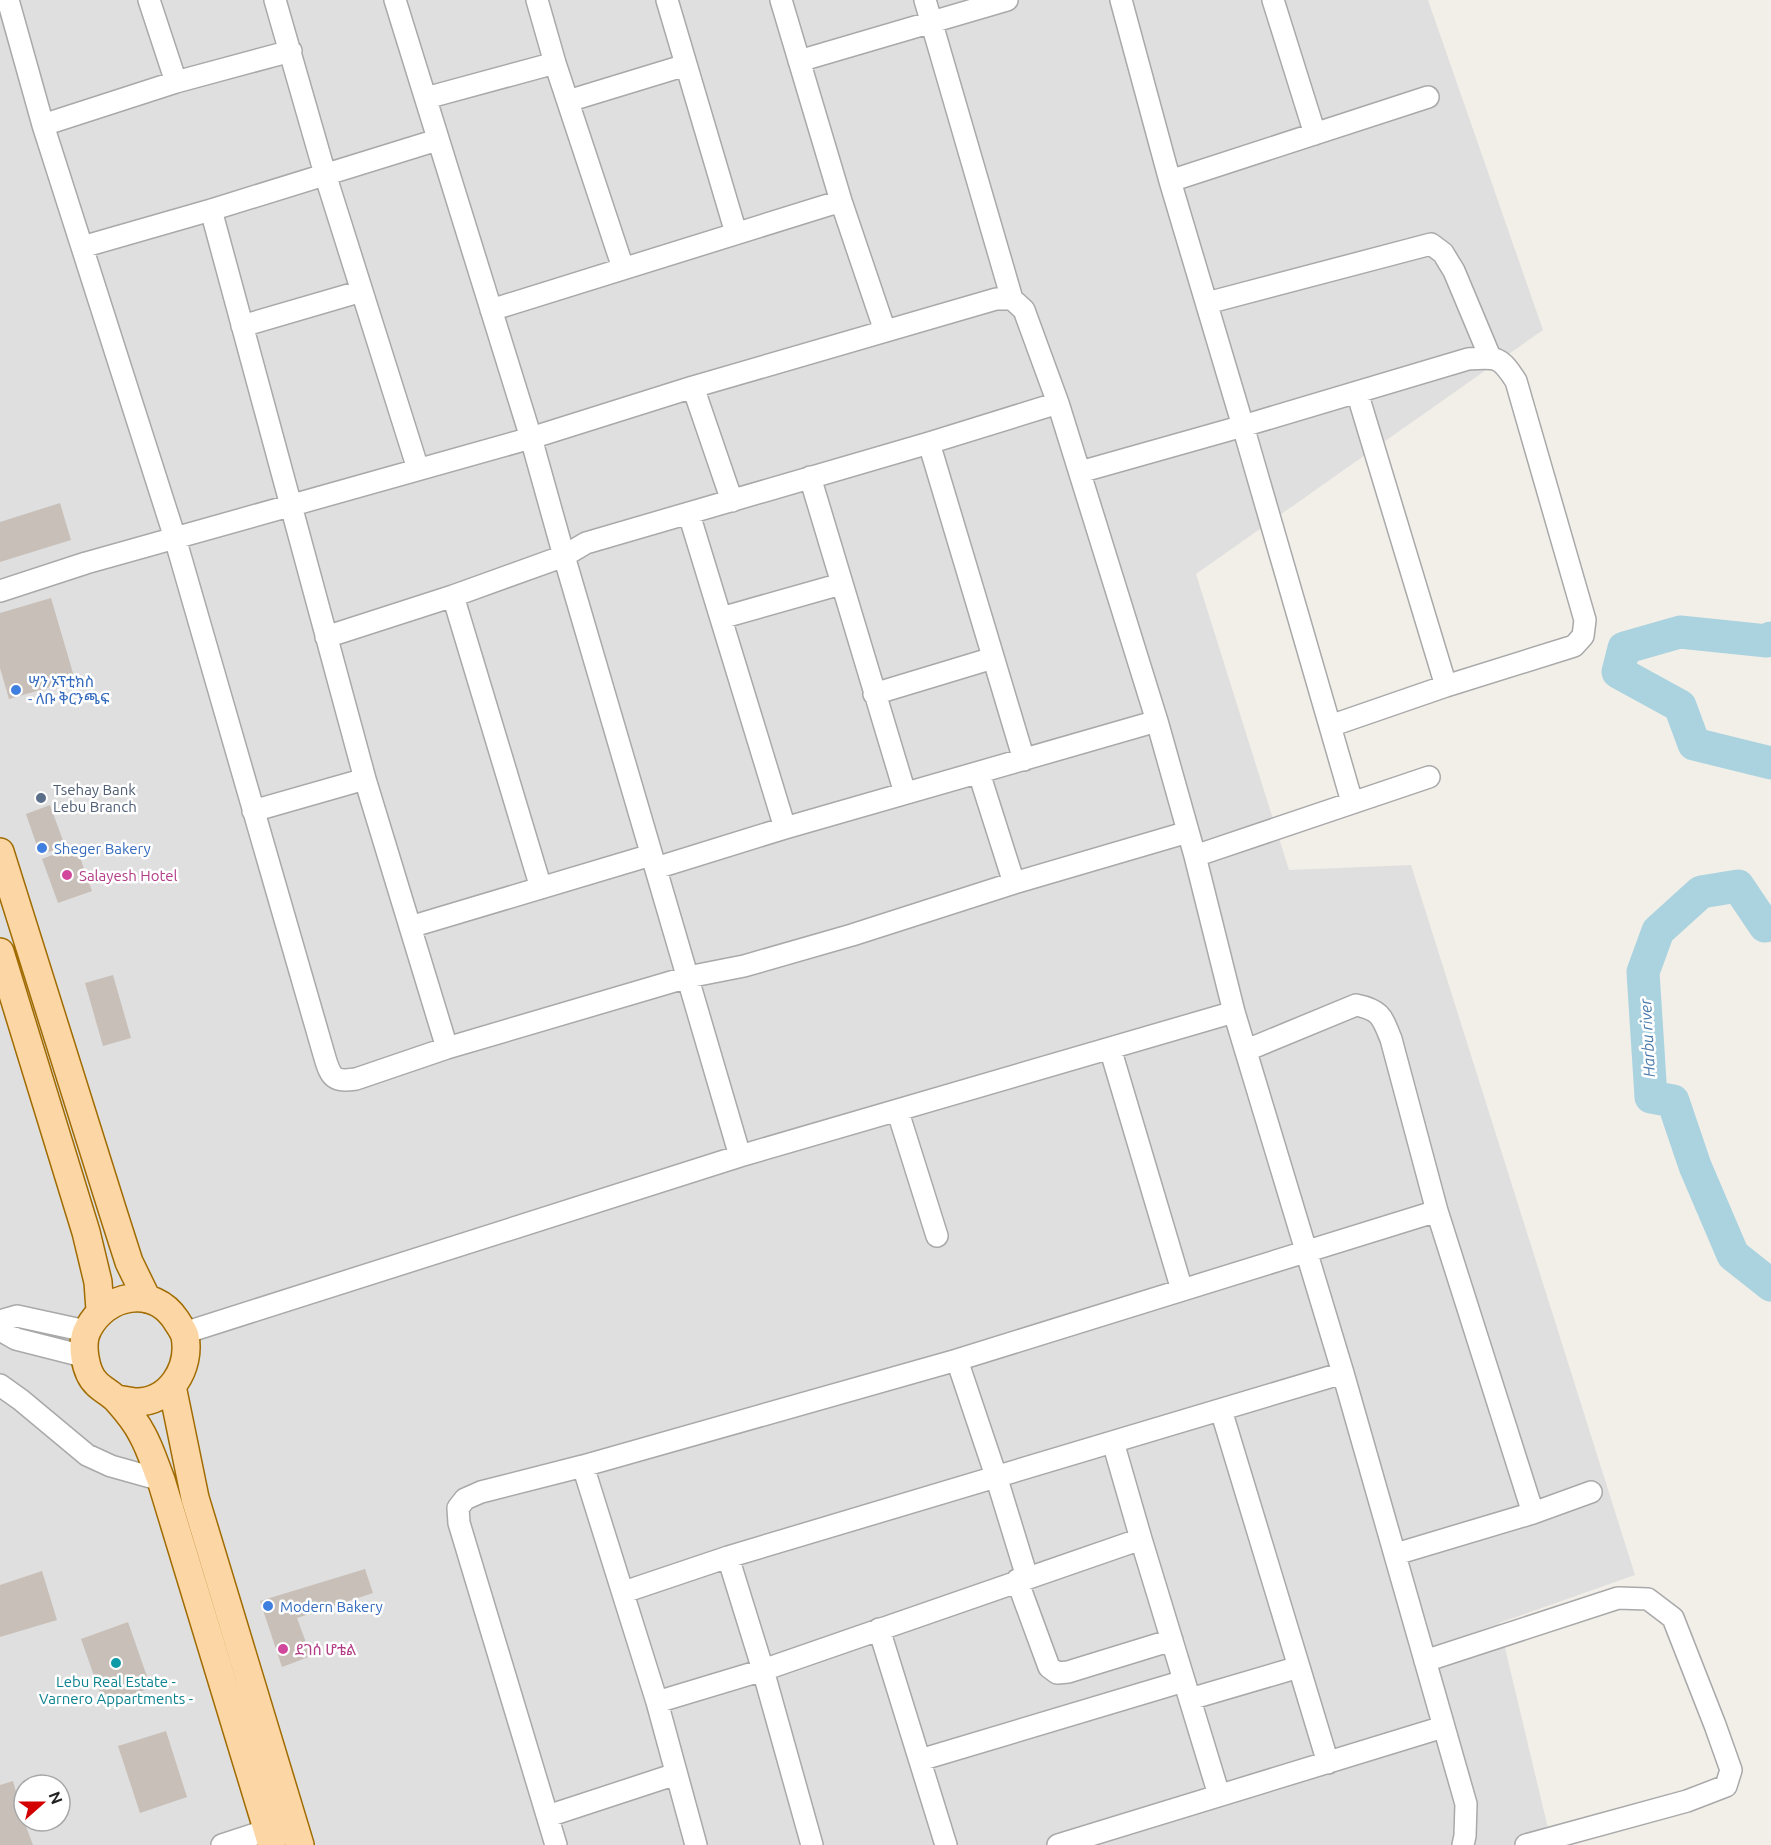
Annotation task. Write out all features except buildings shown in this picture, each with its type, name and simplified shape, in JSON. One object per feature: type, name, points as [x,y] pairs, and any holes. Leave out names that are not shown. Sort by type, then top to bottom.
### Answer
[{"type":"main road","points":[[0,852],[129,1262],[147,1299]]},
{"type":"main road","points":[[0,952],[86,1232],[98,1282],[90,1332],[94,1382],[117,1399],[143,1434],[161,1480],[270,1838]]},
{"type":"main road","points":[[90,1332],[114,1302],[130,1298],[147,1299],[170,1311],[184,1333],[187,1352],[183,1370],[172,1386],[156,1398],[136,1402],[117,1399]]},
{"type":"main road","points":[[172,1386],[195,1498],[300,1845]]},
{"type":"street","points":[[8,0],[81,247],[175,538],[325,1058],[334,1078],[343,1081],[356,1079],[447,1048],[688,977],[744,966],[841,938],[1014,883],[1188,832]]},
{"type":"street","points":[[149,0],[176,82]]},
{"type":"street","points":[[275,0],[325,174],[418,470]]},
{"type":"street","points":[[395,0],[531,438],[740,1156]]},
{"type":"street","points":[[537,0],[555,63],[623,268]]},
{"type":"street","points":[[667,0],[736,233]]},
{"type":"street","points":[[781,0],[841,201],[885,331]]},
{"type":"street","points":[[926,0],[1012,299],[1024,310],[1058,403],[1157,721],[1196,856],[1234,1012],[1343,1373],[1466,1804],[1463,1845]]},
{"type":"street","points":[[799,61],[1007,0]]},
{"type":"street","points":[[1120,0],[1170,181],[1352,802]]},
{"type":"street","points":[[1274,0],[1315,134]]},
{"type":"street","points":[[43,124],[176,82],[291,51]]},
{"type":"street","points":[[426,98],[555,63]]},
{"type":"street","points":[[568,100],[686,65]]},
{"type":"street","points":[[1170,181],[1428,97]]},
{"type":"street","points":[[81,247],[211,210],[437,140]]},
{"type":"street","points":[[491,310],[841,201]]},
{"type":"street","points":[[211,210],[365,779],[447,1048]]},
{"type":"street","points":[[1207,303],[1431,244],[1443,253],[1454,271],[1490,357]]},
{"type":"street","points":[[242,326],[362,291]]},
{"type":"street","points":[[0,591],[86,563],[531,438],[693,387],[885,331],[996,299],[1012,299]]},
{"type":"street","points":[[1080,472],[1468,359],[1490,357],[1505,364],[1516,381],[1585,620],[1583,636],[1574,646],[1446,686],[1330,726]]},
{"type":"street","points":[[693,387],[732,501]]},
{"type":"street","points":[[1357,392],[1446,686]]},
{"type":"street","points":[[326,637],[453,596],[564,556],[586,543],[1058,403]]},
{"type":"street","points":[[929,443],[1024,760]]},
{"type":"street","points":[[810,477],[905,793]]},
{"type":"street","points":[[689,514],[784,828]]},
{"type":"street","points":[[721,618],[841,584]]},
{"type":"street","points":[[453,596],[541,888]]},
{"type":"street","points":[[874,694],[993,658]]},
{"type":"street","points":[[410,927],[541,888],[784,828],[1157,721]]},
{"type":"street","points":[[979,772],[1014,883]]},
{"type":"street","points":[[1196,856],[1429,777]]},
{"type":"street","points":[[253,811],[365,779]]},
{"type":"street","points":[[1246,1050],[1356,1005],[1372,1008],[1383,1019],[1437,1210],[1533,1513]]},
{"type":"street","points":[[184,1333],[740,1156],[898,1112],[1234,1012]]},
{"type":"street","points":[[1110,1048],[1182,1290]]},
{"type":"street","points":[[898,1112],[937,1236]]},
{"type":"street","points":[[556,1845],[459,1523],[458,1508],[465,1499],[481,1492],[583,1466],[957,1360],[1437,1210]]},
{"type":"street","points":[[0,1321],[17,1316],[90,1332]]},
{"type":"street","points":[[0,1330],[16,1339],[90,1332]]},
{"type":"street","points":[[957,1360],[996,1476],[1022,1579],[1049,1667],[1057,1673],[1068,1672],[1172,1640]]},
{"type":"street","points":[[624,1593],[728,1557],[1343,1373]]},
{"type":"street","points":[[0,1385],[87,1455],[111,1466],[161,1480]]},
{"type":"street","points":[[1221,1410],[1328,1762]]},
{"type":"street","points":[[1113,1442],[1219,1796]]},
{"type":"street","points":[[583,1466],[657,1702],[696,1845]]},
{"type":"street","points":[[1396,1554],[1533,1513],[1591,1492]]},
{"type":"street","points":[[657,1702],[763,1670],[1141,1539]]},
{"type":"street","points":[[728,1557],[763,1670],[812,1845]]},
{"type":"street","points":[[1425,1661],[1618,1598],[1647,1599],[1673,1618],[1731,1770],[1726,1785],[1687,1801],[1526,1845]]},
{"type":"street","points":[[879,1629],[946,1845]]},
{"type":"street","points":[[920,1760],[1187,1690],[1299,1666]]},
{"type":"street","points":[[1067,1844],[1443,1727]]},
{"type":"street","points":[[548,1816],[676,1774]]},
{"type":"street","points":[[222,1845],[270,1838]]},
{"type":"shaded area","points":[[0,0],[1428,0],[1543,330],[1196,574],[1289,870],[1411,865],[1635,1575],[1499,1623],[1552,1845],[0,1845]]},
{"type":"waterway","name":"Harbu river","points":[[1771,638],[1767,641],[1680,632],[1624,648],[1618,672],[1680,706],[1694,744],[1771,763]]},
{"type":"waterway","name":"Harbu river","points":[[1771,923],[1765,926],[1738,886],[1701,892],[1658,931],[1643,972],[1651,1097],[1673,1101],[1695,1166],[1733,1255],[1771,1285]]},
{"type":"place","name":"ሣን ኦፕቲክስ - ለቡ ቅርንጫፍ","points":[[16,690]]},
{"type":"place","name":"Tsehay Bank Lebu Branch","points":[[41,798]]},
{"type":"place","name":"Sheger Bakery","points":[[42,848]]},
{"type":"place","name":"Salayesh Hotel","points":[[67,875]]},
{"type":"place","name":"Modern Bakery","points":[[268,1606]]},
{"type":"place","name":"ደገሰ ሆቴል","points":[[283,1649]]},
{"type":"place","name":"Lebu Real Estate - Varnero Appartments -","points":[[116,1663]]}]
